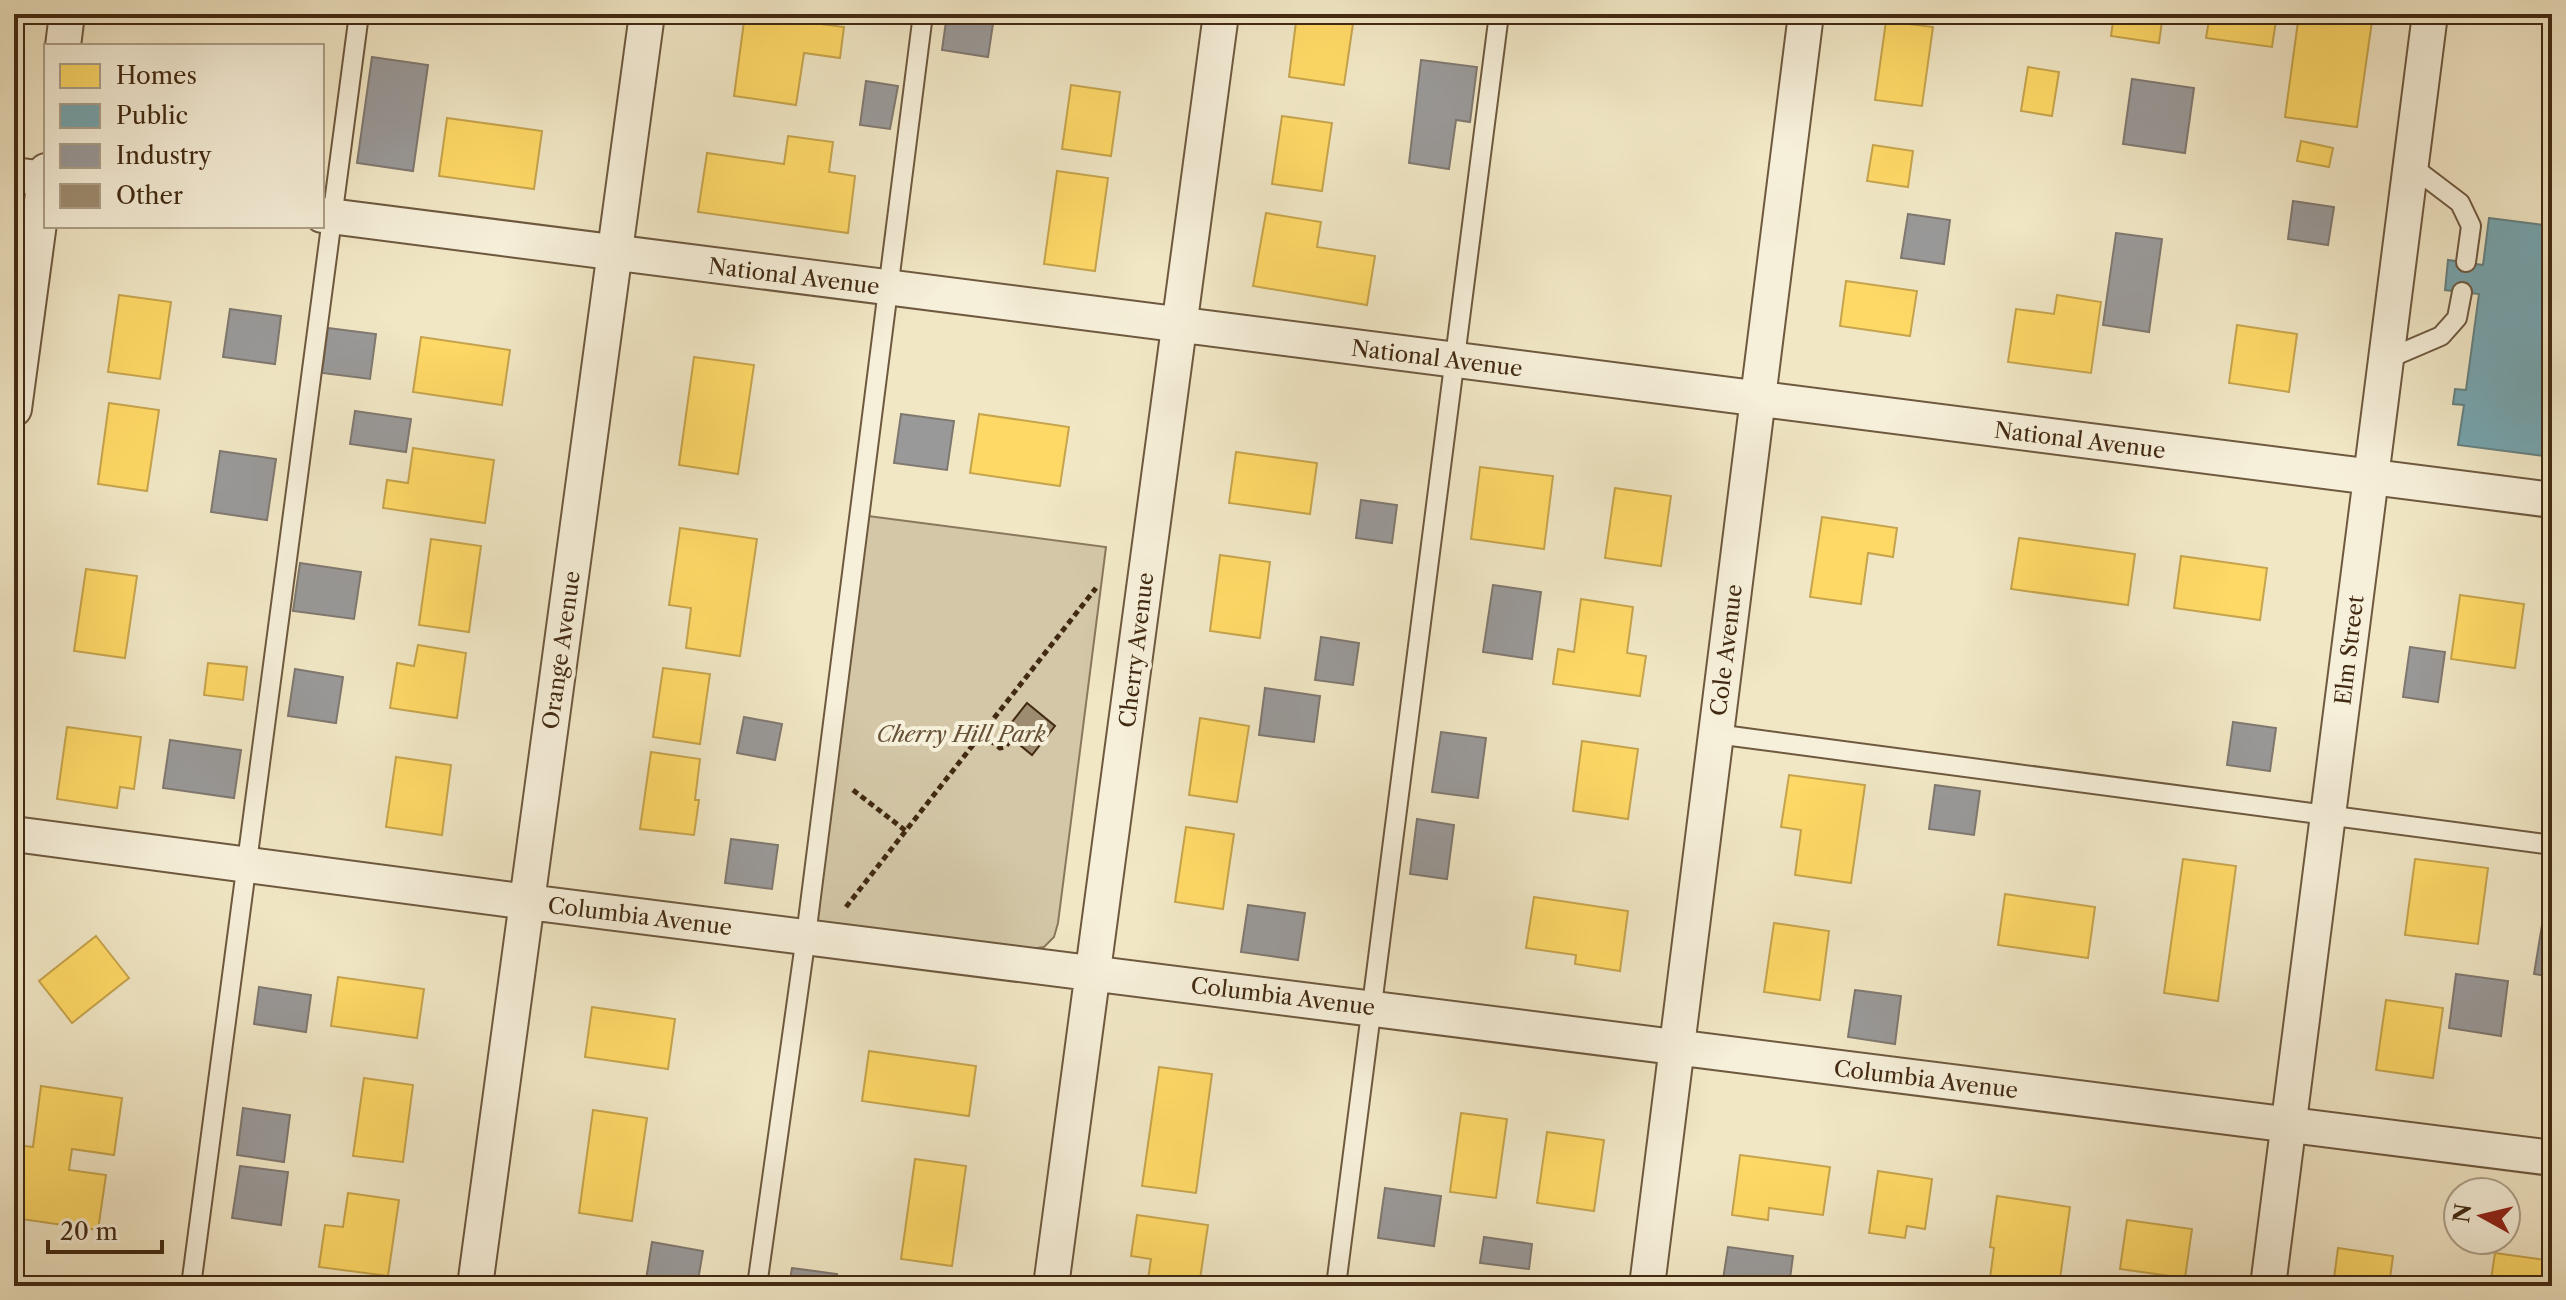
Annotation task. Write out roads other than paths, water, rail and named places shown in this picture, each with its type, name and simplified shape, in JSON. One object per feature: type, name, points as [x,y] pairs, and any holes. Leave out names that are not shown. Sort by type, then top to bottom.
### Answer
[{"type":"street","points":[[63,44],[67,14]]},
{"type":"street","name":"Orange Avenue","points":[[475,1286],[647,14]]},
{"type":"street","name":"Cherry Avenue","points":[[1051,1286],[1095,972],[1177,324],[1221,14]]},
{"type":"street","name":"Cole Avenue","points":[[1647,1286],[1806,14]]},
{"type":"street","name":"Elm Street","points":[[2268,1286],[2430,14]]},
{"type":"street","points":[[14,409],[38,176]]},
{"type":"street","name":"National Avenue","points":[[327,216],[2552,500]]},
{"type":"street","name":"Columbia Avenue","points":[[14,834],[2552,1158]]},
{"type":"lane","points":[[191,1286],[327,216],[359,14]]},
{"type":"lane","points":[[757,1286],[806,936],[923,14]]},
{"type":"lane","points":[[1336,1286],[1499,14]]},
{"type":"lane","points":[[2410,165],[2460,203],[2471,226],[2466,262]]},
{"type":"lane","points":[[2385,360],[2441,336],[2457,318],[2462,292]]},
{"type":"lane","points":[[1716,734],[2552,845]]},
{"type":"park label","name":"Cherry Hill Park","points":[[961,734]]}]
